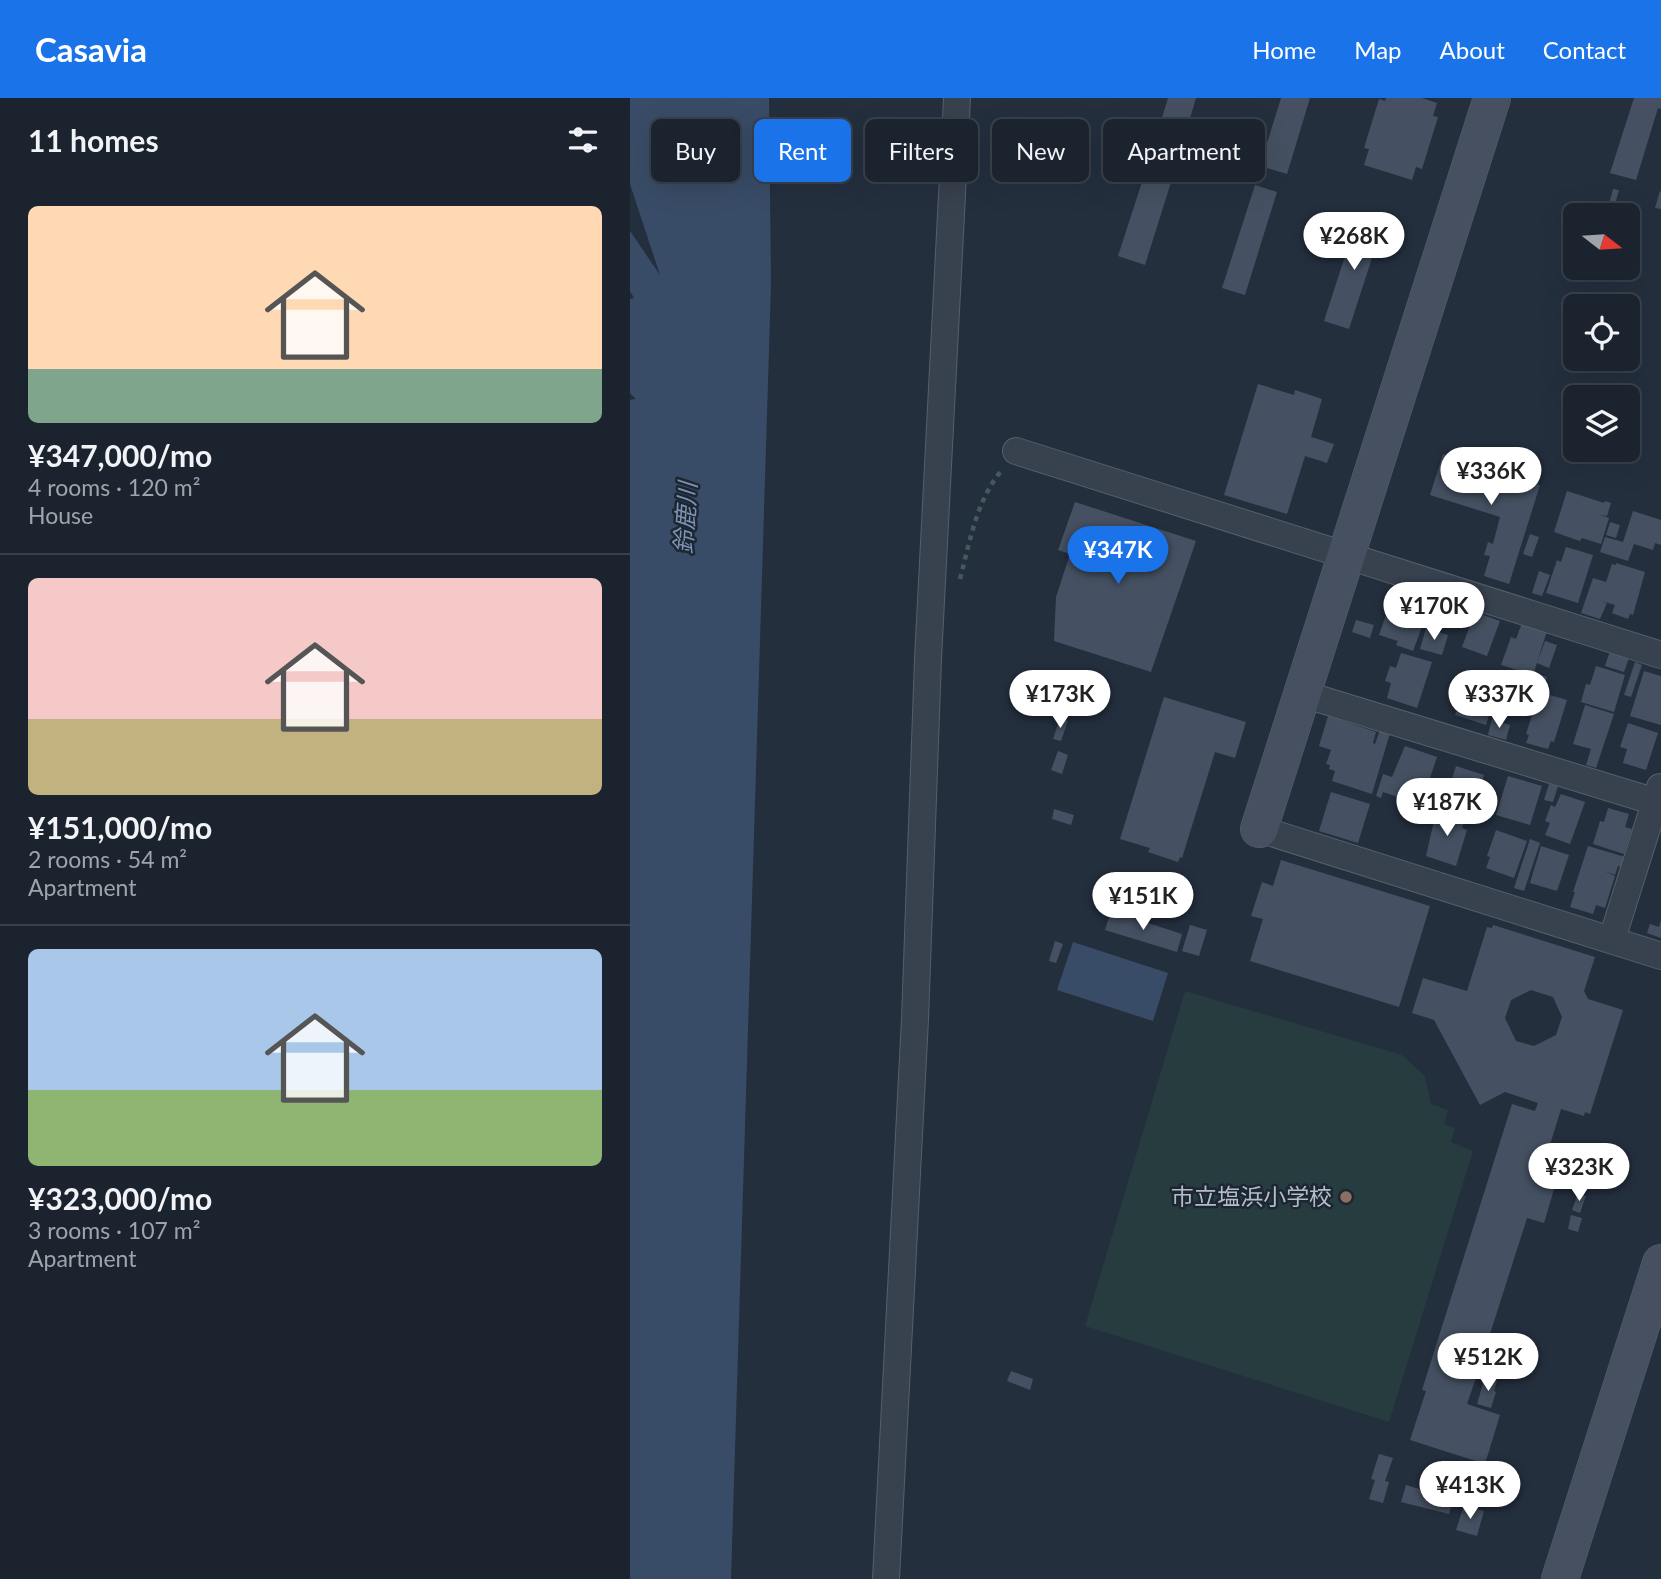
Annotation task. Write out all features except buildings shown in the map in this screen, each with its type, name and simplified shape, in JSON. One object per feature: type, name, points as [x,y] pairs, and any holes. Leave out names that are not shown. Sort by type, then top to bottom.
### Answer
[{"type":"street","points":[[886,1579],[915,1018],[928,659],[957,98]]},
{"type":"street","points":[[1492,98],[1259,830],[1661,956]]},
{"type":"street","points":[[1016,451],[1661,655]]},
{"type":"street","points":[[1303,694],[1658,793],[1612,939]]},
{"type":"street","points":[[1560,1579],[1661,1263]]},
{"type":"path","points":[[958,589],[977,513],[990,485],[1016,451]]},
{"type":"green space","points":[[1185,991],[1402,1055],[1425,1076],[1431,1104],[1448,1110],[1444,1124],[1455,1128],[1451,1142],[1473,1151],[1389,1422],[1085,1326]]},
{"type":"water","name":"鈴鹿川","points":[[630,98],[769,98],[769,119],[754,119],[754,182],[770,182],[771,284],[731,1579],[630,1579],[630,400],[636,399],[630,393],[630,299],[634,298],[630,291],[630,231],[660,275],[630,184]]},
{"type":"water","points":[[1073,942],[1168,973],[1153,1021],[1057,990]]},
{"type":"place","name":"市立塩浜小学校","points":[[1346,1197]]}]
